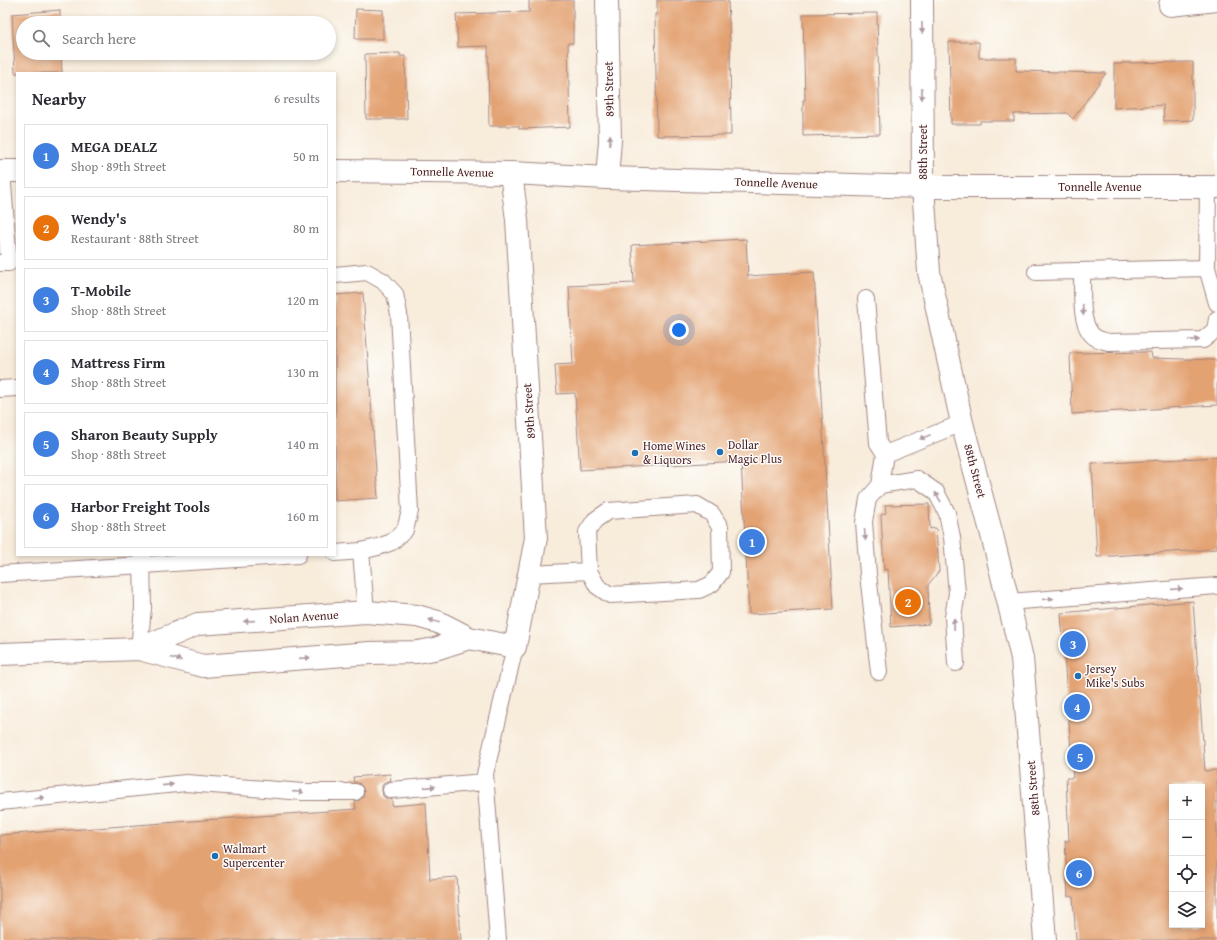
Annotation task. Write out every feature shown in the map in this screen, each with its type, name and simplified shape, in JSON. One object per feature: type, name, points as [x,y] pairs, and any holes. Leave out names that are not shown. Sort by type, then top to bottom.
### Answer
[{"type":"street","name":"89th Street","points":[[608,0],[610,140],[608,178]]},
{"type":"street","name":"88th Street","points":[[922,0],[923,187],[930,272],[962,423],[992,535],[1022,658],[1045,940]]},
{"type":"street","points":[[1170,5],[1217,0]]},
{"type":"street","name":"Tonnelle Avenue","points":[[336,171],[512,173],[608,178],[923,187],[1213,187]]},
{"type":"street","name":"89th Street","points":[[512,173],[517,220],[536,538],[515,647]]},
{"type":"street","name":"Nolan Avenue","points":[[139,648],[198,624],[366,612],[417,616],[438,622],[469,638],[515,647]]},
{"type":"street","name":"Nolan Avenue","points":[[0,654],[139,648],[203,666],[370,653],[417,652],[435,649],[469,638]]},
{"type":"lane","points":[[0,263],[9,263],[6,171]]},
{"type":"lane","points":[[1213,187],[1207,268],[1217,303]]},
{"type":"lane","points":[[1036,272],[1207,268]]},
{"type":"lane","points":[[1082,271],[1083,315],[1087,328],[1096,337],[1108,342],[1203,340],[1215,330],[1217,319]]},
{"type":"lane","points":[[336,275],[367,272],[383,281],[396,294],[399,314],[410,511],[405,530],[392,542],[361,551],[336,553]]},
{"type":"lane","points":[[866,299],[878,443],[885,454],[880,485],[868,499],[864,522],[879,672]]},
{"type":"lane","points":[[0,389],[16,388]]},
{"type":"lane","points":[[885,454],[962,423]]},
{"type":"lane","points":[[880,485],[917,479],[936,492],[947,513],[952,537],[957,593],[953,617],[956,663]]},
{"type":"lane","points":[[697,505],[712,514],[720,527],[721,572],[712,584],[699,590],[610,595],[597,586],[589,571],[587,532],[595,520],[608,511],[697,505]]},
{"type":"lane","points":[[361,551],[366,612]]},
{"type":"lane","points":[[0,574],[142,560],[271,556]]},
{"type":"lane","points":[[139,648],[143,608],[142,560]]},
{"type":"lane","points":[[529,574],[589,571]]},
{"type":"lane","points":[[1009,602],[1217,586]]},
{"type":"lane","points":[[498,940],[485,774],[515,647]]},
{"type":"lane","points":[[391,790],[485,782]]},
{"type":"lane","points":[[0,802],[186,783],[303,792],[355,792]]},
{"type":"building","points":[[529,0],[573,0],[573,43],[568,43],[570,127],[519,129],[519,126],[489,126],[488,46],[458,47],[456,14],[529,12]]},
{"type":"building","points":[[657,0],[728,0],[731,135],[657,136],[655,14],[657,14]]},
{"type":"building","points":[[356,9],[383,10],[383,39],[355,39]]},
{"type":"building","points":[[60,10],[60,16],[16,16],[16,60],[61,60],[62,72],[15,73],[12,14]]},
{"type":"building","points":[[877,13],[880,134],[803,136],[803,100],[805,100],[803,14]]},
{"type":"building","points":[[949,42],[979,42],[979,58],[1016,58],[1016,71],[1106,73],[1073,119],[1067,113],[1014,114],[1014,121],[980,121],[980,124],[951,124]]},
{"type":"building","points":[[400,53],[400,56],[405,56],[407,119],[366,119],[365,54]]},
{"type":"building","points":[[1193,62],[1193,120],[1164,121],[1163,105],[1114,108],[1114,64]]},
{"type":"building","points":[[746,239],[748,276],[814,272],[833,609],[749,614],[741,461],[580,470],[575,393],[557,394],[555,365],[573,364],[569,286],[634,283],[632,245]]},
{"type":"building","points":[[363,293],[378,498],[336,501],[336,295]]},
{"type":"building","points":[[1151,352],[1152,358],[1217,360],[1217,405],[1072,414],[1070,353]]},
{"type":"building","points":[[1217,457],[1217,549],[1097,557],[1092,464]]},
{"type":"building","points":[[929,504],[930,529],[936,528],[939,571],[928,585],[929,624],[891,627],[888,569],[884,570],[881,515],[886,513],[885,505]]},
{"type":"building","points":[[1193,601],[1205,771],[1217,770],[1217,940],[1076,940],[1073,896],[1068,897],[1065,841],[1069,841],[1066,778],[1073,778],[1061,613]]},
{"type":"building","name":"Walmart Supercenter","points":[[390,774],[391,780],[385,782],[382,786],[382,790],[383,796],[387,799],[392,799],[392,806],[426,803],[430,879],[457,877],[461,940],[0,940],[0,835],[356,809],[355,801],[363,797],[364,792],[360,784],[354,782],[353,777]]},
{"type":"place","name":"Dollar Magic Plus","points":[[720,452]]},
{"type":"place","name":"Home Wines & Liquors","points":[[635,453]]},
{"type":"place","name":"MEGA DEALZ","points":[[752,542]]},
{"type":"place","name":"Wendy's","points":[[908,602]]},
{"type":"place","name":"T-Mobile","points":[[1073,644]]},
{"type":"place","name":"Jersey Mike's Subs","points":[[1078,676]]},
{"type":"place","name":"Mattress Firm","points":[[1077,707]]},
{"type":"place","name":"Sharon Beauty Supply","points":[[1080,757]]},
{"type":"place","name":"Walmart Supercenter","points":[[215,856]]},
{"type":"place","name":"Harbor Freight Tools","points":[[1079,873]]}]
